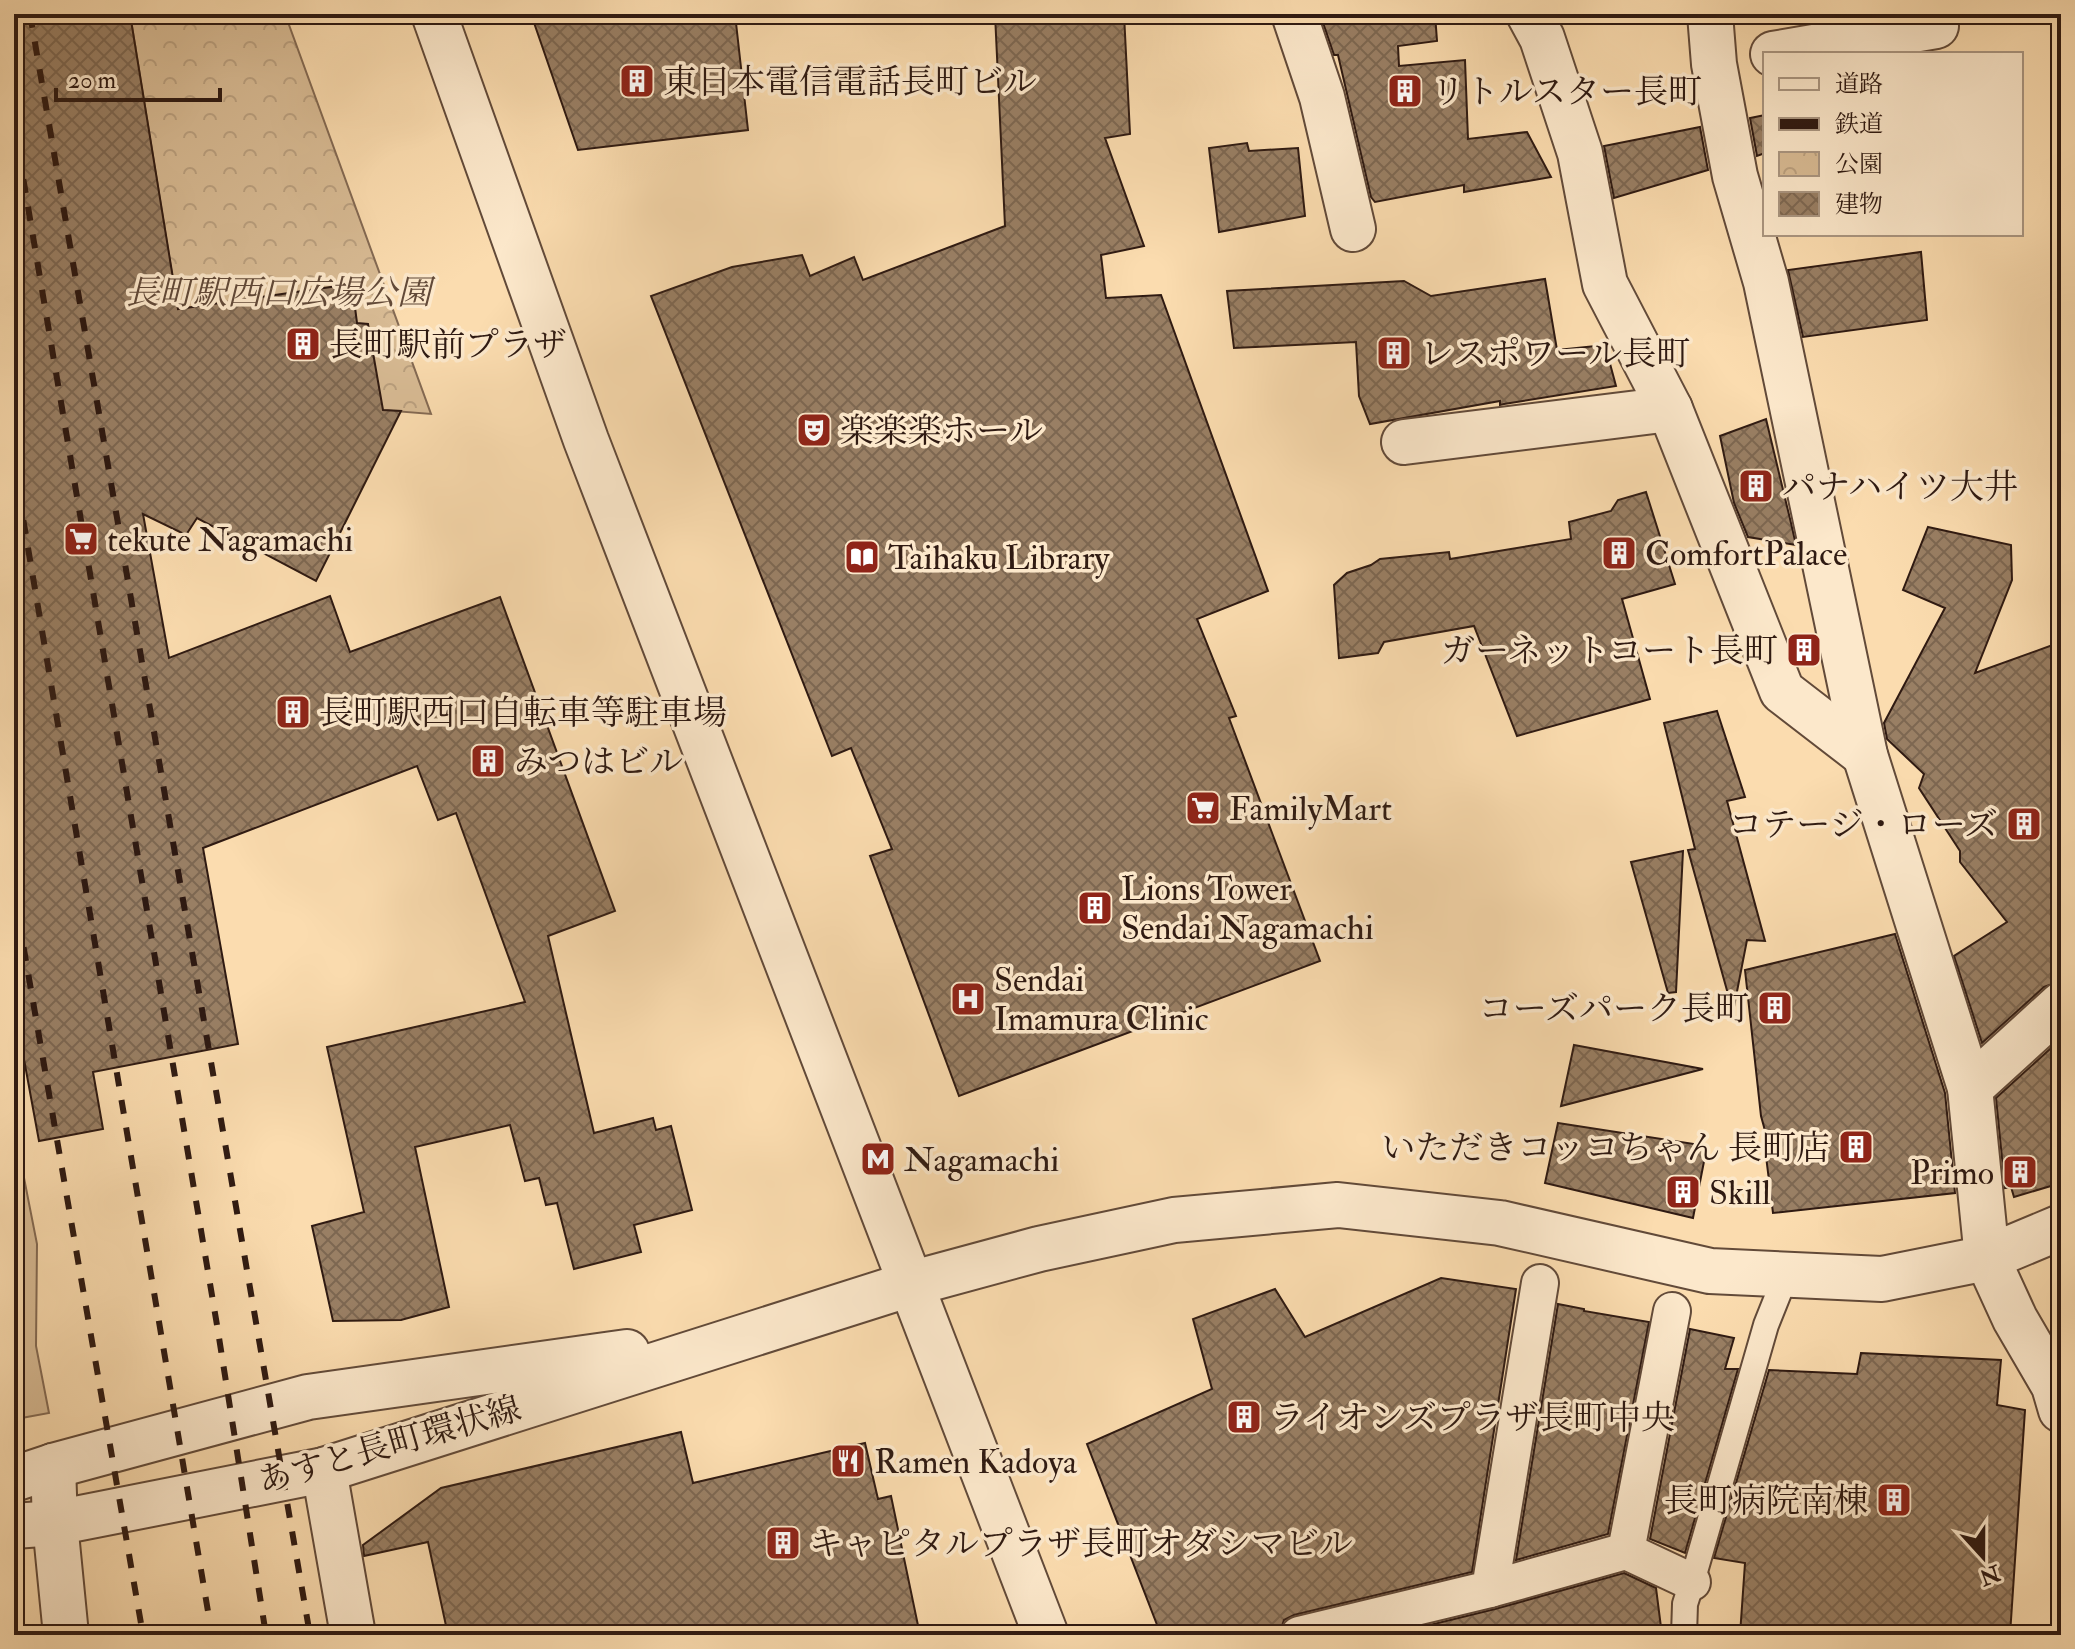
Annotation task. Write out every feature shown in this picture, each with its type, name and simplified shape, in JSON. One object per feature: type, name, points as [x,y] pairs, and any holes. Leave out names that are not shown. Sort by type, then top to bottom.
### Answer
[{"type":"street","points":[[434,14],[586,440],[1046,1635]]},
{"type":"street","points":[[1294,14],[1322,97],[1353,229]]},
{"type":"street","points":[[1529,14],[1542,38],[1580,153],[1605,284],[1670,409],[1782,691],[1865,755]]},
{"type":"street","points":[[1710,14],[1714,64],[1735,176],[1772,310],[1865,755],[1970,1088],[1987,1258],[2015,1319],[2054,1386],[2061,1410]]},
{"type":"street","points":[[1785,52],[1936,26]]},
{"type":"street","points":[[1714,64],[1763,55]]},
{"type":"street","points":[[1404,442],[1670,409]]},
{"type":"street","points":[[1970,1088],[2061,1005]]},
{"type":"street","name":"あすと長町環状線","points":[[34,1525],[324,1470],[910,1284],[1039,1249],[1174,1220],[1338,1205],[1500,1223],[1710,1271],[1882,1279],[1987,1258],[2061,1227]]},
{"type":"street","points":[[1490,1589],[1540,1283]]},
{"type":"street","points":[[1626,1551],[1672,1311]]},
{"type":"street","name":"あすと長町環状線","points":[[33,1472],[308,1397],[756,1333]]},
{"type":"street","points":[[324,1470],[353,1635]]},
{"type":"street","points":[[33,1472],[34,1525],[66,1635]]},
{"type":"street","points":[[1299,1635],[1490,1589],[1626,1551],[1692,1582]]},
{"type":"lane","points":[[1684,1635],[1685,1604],[1766,1325],[1786,1275]]},
{"type":"green space","name":"長町駅西口広場公園","points":[[130,14],[285,14],[431,414],[267,401],[187,367]]},
{"type":"green space","points":[[14,1127],[37,1244],[36,1346],[49,1413],[16,1419]]},
{"type":"building","points":[[14,14],[130,14],[178,309],[352,284],[357,323],[368,324],[383,410],[401,411],[316,581],[197,518],[186,535],[143,514],[169,658],[330,596],[350,652],[500,597],[615,911],[548,936],[594,1133],[653,1118],[656,1130],[671,1126],[692,1210],[634,1225],[641,1252],[574,1269],[557,1203],[546,1205],[539,1178],[525,1181],[510,1125],[415,1147],[449,1307],[401,1320],[333,1321],[312,1226],[364,1212],[327,1047],[525,1002],[456,813],[438,820],[417,766],[203,848],[238,1044],[93,1072],[103,1129],[39,1141],[14,1005]]},
{"type":"building","name":"東日本電信電話長町ビル","points":[[531,14],[735,14],[748,130],[578,150]]},
{"type":"building","points":[[995,14],[1124,14],[1130,134],[1105,138],[1144,246],[1101,255],[1106,298],[1161,295],[1268,591],[1197,619],[1236,716],[1229,718],[1320,961],[959,1096],[870,856],[892,849],[851,748],[832,756],[651,296],[732,267],[802,255],[810,276],[854,257],[863,280],[1005,226]]},
{"type":"building","points":[[1320,14],[1435,14],[1437,41],[1398,46],[1399,66],[1465,60],[1468,139],[1527,132],[1551,177],[1464,192],[1464,185],[1375,202],[1371,197],[1338,55],[1334,55]]},
{"type":"building","points":[[1763,115],[1763,154],[1757,156],[1750,118]]},
{"type":"building","points":[[1700,127],[1708,170],[1614,198],[1604,146]]},
{"type":"building","points":[[1247,143],[1249,151],[1298,148],[1305,216],[1219,232],[1209,148]]},
{"type":"building","points":[[1921,252],[1927,320],[1803,337],[1788,270]]},
{"type":"building","points":[[1545,279],[1557,350],[1605,345],[1616,386],[1500,405],[1500,401],[1370,424],[1359,396],[1356,342],[1234,348],[1227,291],[1404,281],[1431,296]]},
{"type":"building","name":"パナハイツ大井","points":[[1766,419],[1796,545],[1748,537],[1734,503],[1720,436]]},
{"type":"building","points":[[1646,492],[1675,584],[1622,599],[1650,699],[1517,736],[1474,626],[1384,642],[1378,653],[1339,658],[1334,585],[1347,573],[1380,559],[1449,552],[1450,559],[1571,539],[1569,522],[1611,511],[1618,500]]},
{"type":"building","points":[[1928,527],[2011,545],[2012,580],[1975,673],[2061,642],[2061,981],[2044,987],[1982,1043],[1954,956],[2007,922],[1960,862],[1960,851],[1919,788],[1924,774],[1887,739],[1884,723],[1945,608],[1903,590]]},
{"type":"building","points":[[1717,711],[1745,797],[1727,801],[1765,941],[1747,940],[1733,1012],[1688,850],[1695,849],[1664,723]]},
{"type":"building","points":[[1683,851],[1676,992],[1668,993],[1631,862]]},
{"type":"building","points":[[1895,934],[1945,1093],[1955,1193],[1773,1213],[1766,1156],[1772,1156],[1761,1116],[1745,970]]},
{"type":"building","points":[[2061,1039],[2061,1183],[2014,1197],[2011,1187],[2005,1188],[1996,1098]]},
{"type":"building","points":[[1574,1045],[1703,1069],[1561,1106]]},
{"type":"building","points":[[1558,1123],[1707,1146],[1693,1218],[1545,1183]]},
{"type":"building","points":[[1441,1278],[1516,1289],[1472,1572],[1294,1615],[1284,1620],[1279,1635],[1161,1635],[1087,1444],[1212,1389],[1193,1319],[1275,1289],[1305,1337]]},
{"type":"building","points":[[1558,1304],[1649,1322],[1608,1534],[1516,1560]]},
{"type":"building","points":[[1690,1329],[1734,1338],[1725,1369],[1738,1369],[1685,1553],[1650,1539]]},
{"type":"building","name":"長町病院南棟","points":[[1861,1353],[2001,1360],[1997,1405],[2025,1410],[2010,1635],[1740,1635],[1745,1563],[1714,1558],[1769,1370],[1857,1374]]},
{"type":"building","points":[[681,1432],[693,1483],[865,1443],[878,1499],[891,1496],[920,1635],[448,1635],[428,1542],[364,1556],[363,1545],[441,1488]]},
{"type":"building","points":[[1624,1573],[1656,1588],[1662,1635],[1389,1635],[1495,1609]]},
{"type":"railway","points":[[30,14],[310,1635]]},
{"type":"railway","points":[[14,124],[217,1325],[266,1635]]},
{"type":"railway","points":[[14,465],[212,1635]]},
{"type":"railway","points":[[14,892],[143,1635]]},
{"type":"place","name":"東日本電信電話長町ビル","points":[[637,81]]},
{"type":"place","name":"リトルスター長町","points":[[1405,91]]},
{"type":"place","name":"長町駅前プラザ","points":[[303,344]]},
{"type":"place","name":"レスポワール長町","points":[[1394,353]]},
{"type":"place","name":"楽楽楽ホール","points":[[814,430]]},
{"type":"place","name":"パナハイツ大井","points":[[1756,486]]},
{"type":"place","name":"tekute Nagamachi","points":[[81,539]]},
{"type":"place","name":"ComfortPalace","points":[[1619,553]]},
{"type":"place","name":"Taihaku Library","points":[[862,557]]},
{"type":"place","name":"ガーネットコート長町","points":[[1804,650]]},
{"type":"place","name":"長町駅西口自転車等駐車場","points":[[293,712]]},
{"type":"place","name":"みつはビル","points":[[488,761]]},
{"type":"place","name":"FamilyMart","points":[[1203,808]]},
{"type":"place","name":"コテージ・ローズ","points":[[2024,824]]},
{"type":"place","name":"Lions Tower Sendai Nagamachi","points":[[1095,908]]},
{"type":"place","name":"Sendai Imamura Clinic","points":[[968,999]]},
{"type":"place","name":"コーズパーク長町","points":[[1775,1008]]},
{"type":"place","name":"いただきコッコちゃん 長町店","points":[[1856,1147]]},
{"type":"place","name":"Nagamachi","points":[[878,1159]]},
{"type":"place","name":"Primo","points":[[2020,1172]]},
{"type":"place","name":"Skill","points":[[1683,1192]]},
{"type":"place","name":"ライオンズプラザ長町中央","points":[[1244,1417]]},
{"type":"place","name":"Ramen Kadoya","points":[[848,1461]]},
{"type":"place","name":"長町病院南棟","points":[[1894,1500]]},
{"type":"place","name":"キャピタルプラザ長町オダシマビル","points":[[783,1543]]}]
